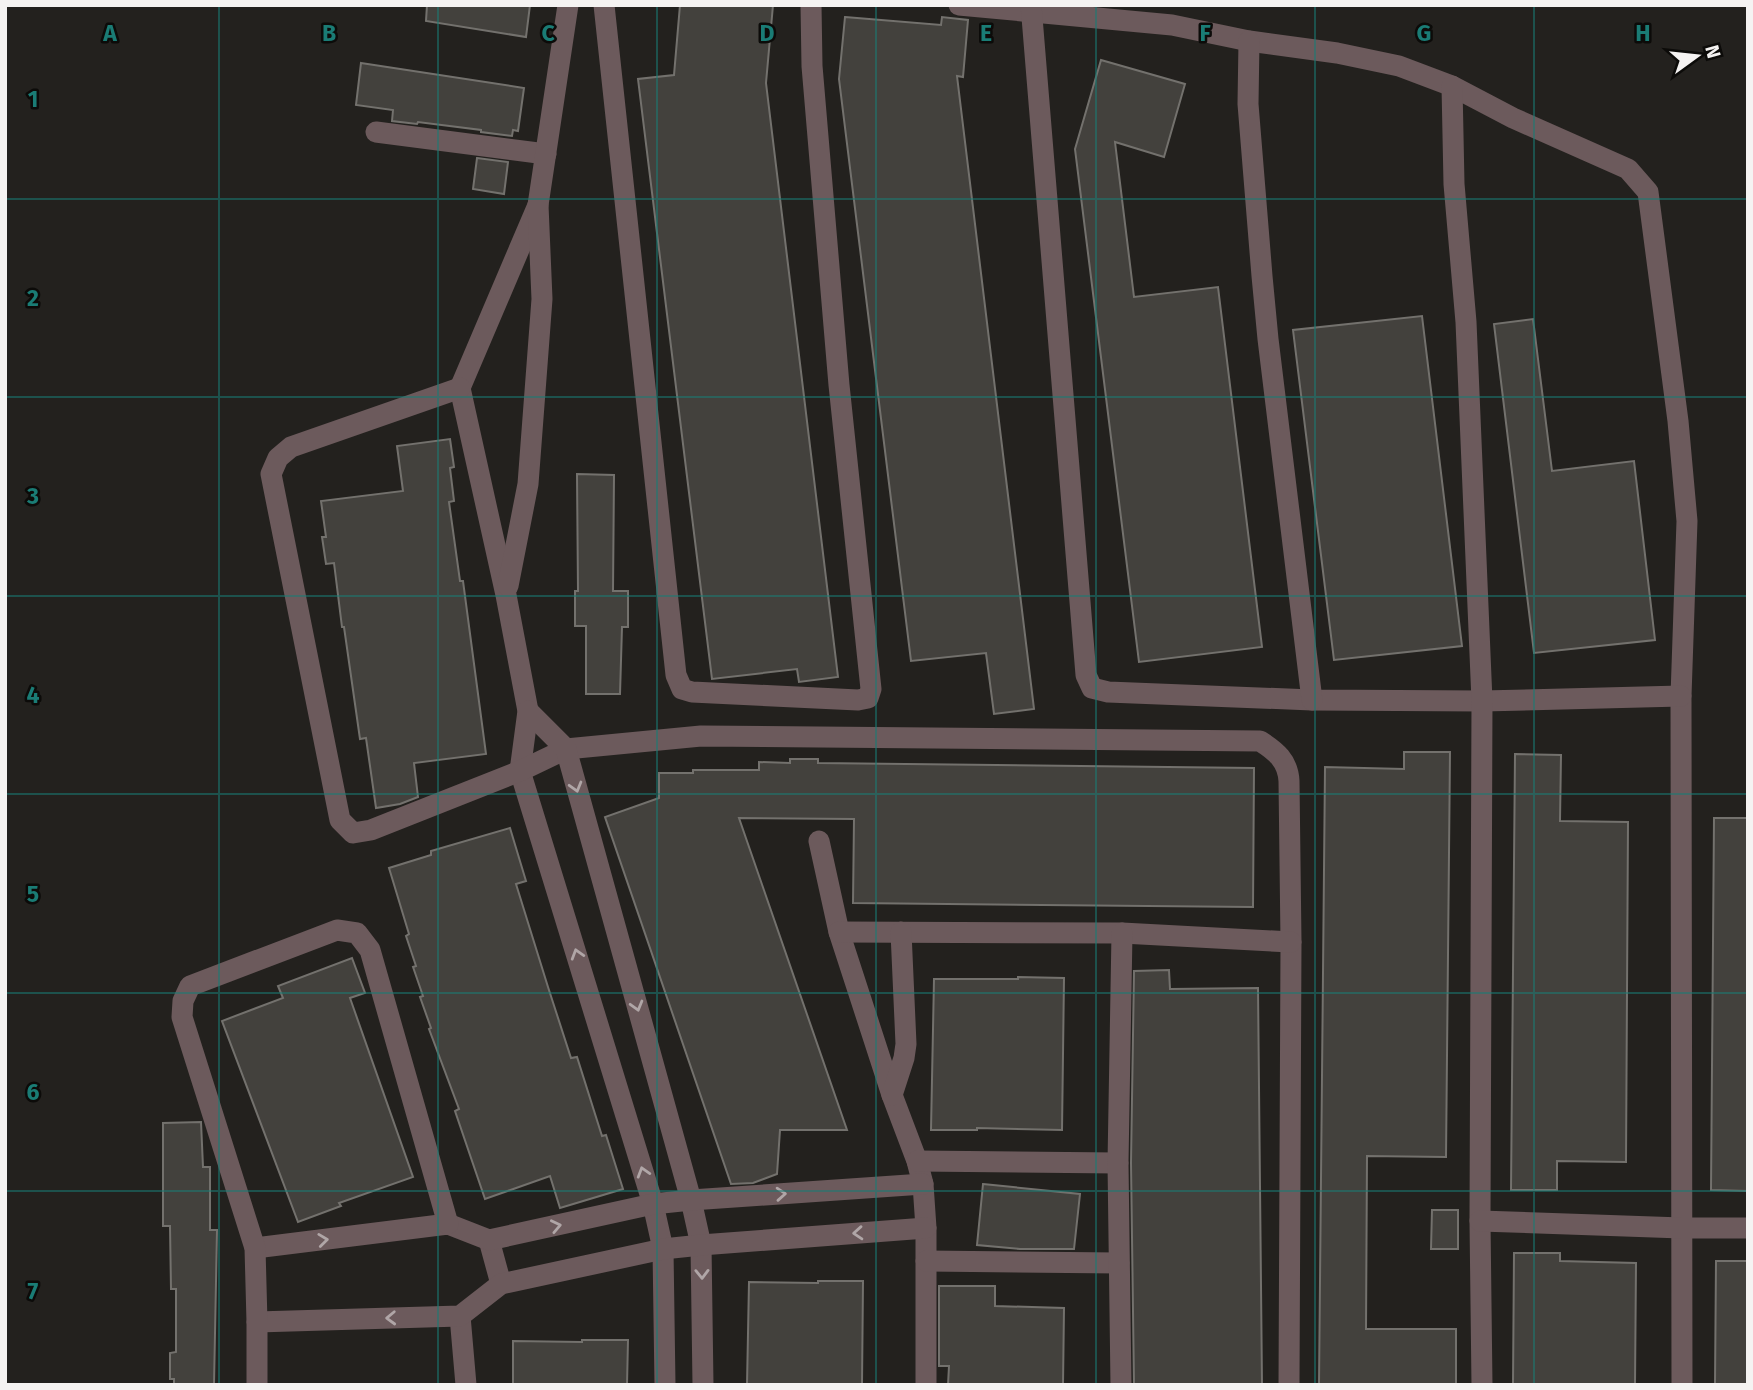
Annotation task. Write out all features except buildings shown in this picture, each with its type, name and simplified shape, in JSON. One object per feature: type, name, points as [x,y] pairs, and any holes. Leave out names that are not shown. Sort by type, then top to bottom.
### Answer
[{"type":"street","points":[[506,595],[528,484],[542,299],[538,205],[568,5]]},
{"type":"street","points":[[604,5],[676,675],[682,689],[692,692],[858,700],[868,698],[871,689],[838,372],[812,66],[811,5]]},
{"type":"street","points":[[959,5],[1031,9],[1172,25],[1249,41],[1337,52],[1399,66],[1452,86],[1513,118],[1628,169],[1648,192],[1678,421],[1687,521],[1681,696],[1682,1385]]},
{"type":"street","points":[[1031,9],[1086,675],[1092,688],[1108,692],[1312,700],[1482,701],[1681,696]]},
{"type":"street","points":[[1249,41],[1248,104],[1265,314],[1312,700]]},
{"type":"street","points":[[1452,86],[1454,184],[1466,336],[1482,701],[1482,1385]]},
{"type":"street","points":[[376,132],[546,154]]},
{"type":"street","points":[[538,205],[460,388],[506,595],[528,711],[520,771],[653,1204],[663,1250],[664,1385]]},
{"type":"street","points":[[460,388],[291,447],[278,458],[271,474],[340,820],[353,833],[371,830],[520,771],[566,749],[701,736],[1260,741],[1274,750],[1288,772],[1291,942],[1289,1385]]},
{"type":"street","points":[[528,711],[566,749],[691,1200],[701,1245],[703,1385]]},
{"type":"street","points":[[820,841],[839,932],[923,1184],[926,1228],[926,1385]]},
{"type":"street","points":[[257,1385],[255,1248],[182,1017],[183,1001],[190,986],[337,930],[357,933],[370,950],[447,1224]]},
{"type":"street","points":[[839,932],[1122,933],[1291,942]]},
{"type":"street","points":[[892,1095],[906,1044],[901,932]]},
{"type":"street","points":[[1121,1385],[1118,1163],[1122,933]]},
{"type":"street","points":[[917,1161],[1118,1163]]},
{"type":"street","points":[[255,1248],[447,1224],[489,1240],[653,1204],[923,1184]]},
{"type":"street","points":[[1480,1221],[1748,1228]]},
{"type":"street","points":[[257,1321],[460,1316],[501,1284],[663,1250],[926,1228]]},
{"type":"street","points":[[489,1240],[501,1284]]},
{"type":"street","points":[[926,1261],[1119,1263]]},
{"type":"street","points":[[460,1316],[467,1385]]}]
